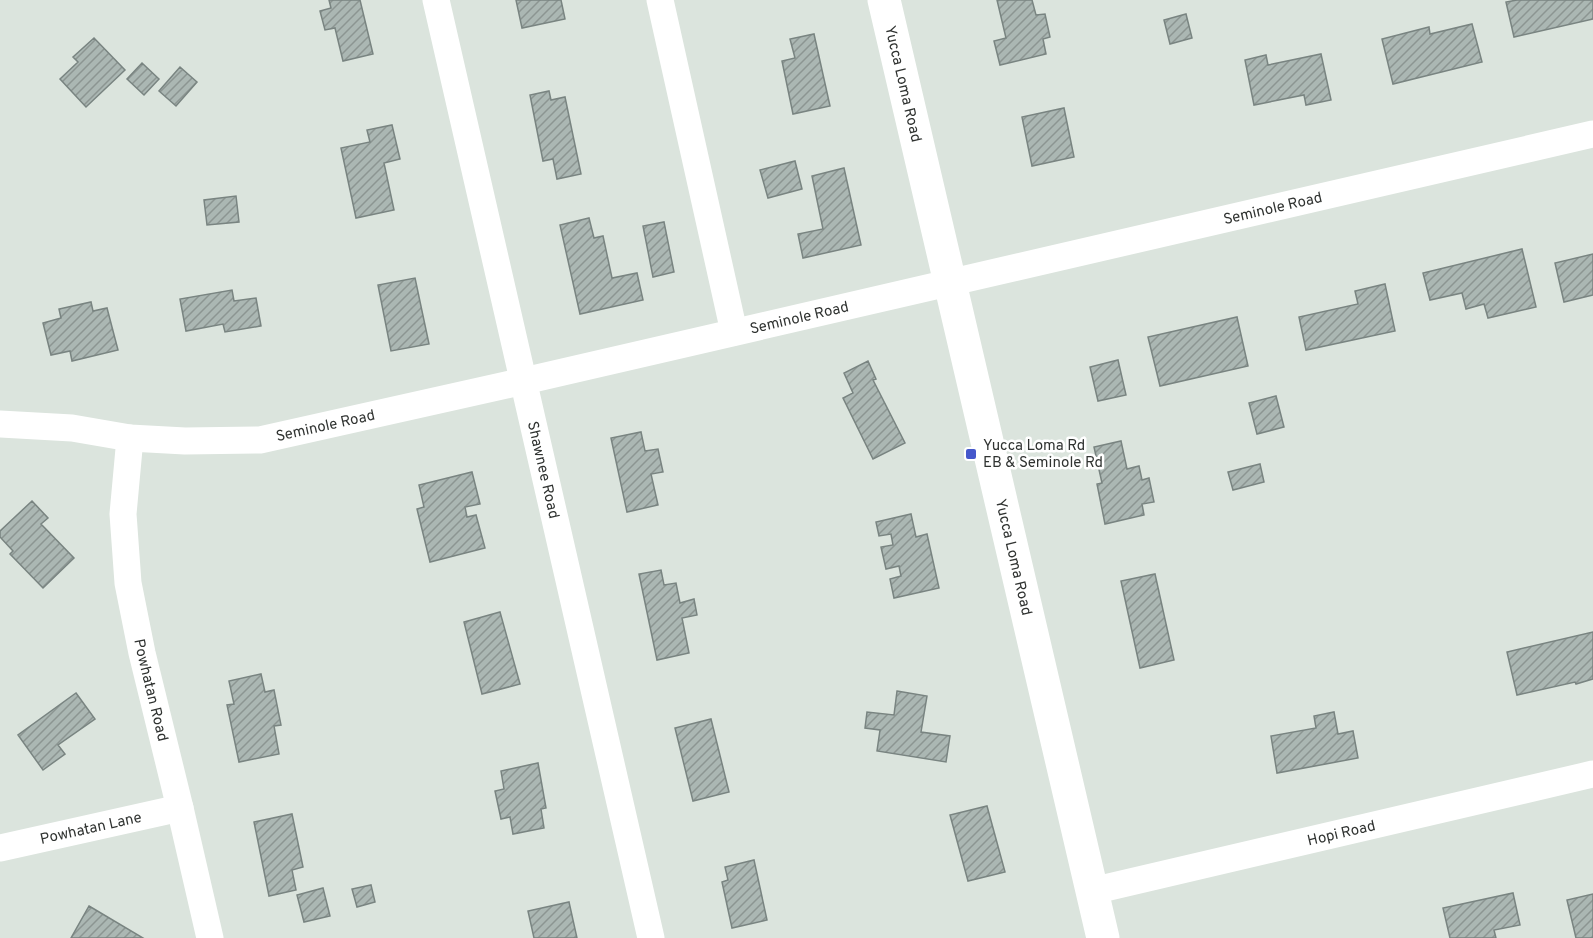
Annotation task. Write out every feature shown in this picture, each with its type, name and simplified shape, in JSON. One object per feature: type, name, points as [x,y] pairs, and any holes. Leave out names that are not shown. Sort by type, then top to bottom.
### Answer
[{"type":"main road","name":"Yucca Loma Road","points":[[884,0],[1103,938]]},
{"type":"street","name":"Shawnee Road","points":[[436,0],[651,938]]},
{"type":"street","points":[[660,0],[735,332]]},
{"type":"street","name":"Seminole Road","points":[[0,424],[72,428],[130,438],[185,441],[260,440],[1593,134]]},
{"type":"street","name":"Powhatan Road","points":[[130,438],[123,514],[128,583],[142,653],[210,938]]},
{"type":"street","name":"Hopi Road","points":[[1092,891],[1593,774]]},
{"type":"street","name":"Powhatan Lane","points":[[0,848],[180,808]]},
{"type":"building","points":[[329,0],[360,0],[373,54],[343,61],[335,28],[325,30],[320,11],[331,8]]},
{"type":"building","points":[[516,0],[561,0],[565,19],[522,28]]},
{"type":"building","points":[[997,0],[1032,0],[1036,15],[1045,14],[1050,37],[1043,39],[1046,54],[1000,65],[994,41],[1006,38]]},
{"type":"building","points":[[1593,0],[1593,19],[1514,37],[1506,2]]},
{"type":"building","points":[[1186,14],[1192,38],[1170,44],[1164,20]]},
{"type":"building","points":[[1472,24],[1482,62],[1393,84],[1382,39],[1429,27],[1430,34]]},
{"type":"building","points":[[814,34],[830,106],[793,114],[782,61],[795,58],[790,39]]},
{"type":"building","points":[[94,38],[125,70],[86,107],[60,79],[78,62],[73,57]]},
{"type":"building","points":[[1321,54],[1331,100],[1306,105],[1304,95],[1254,105],[1245,60],[1266,55],[1268,65]]},
{"type":"building","points":[[142,63],[159,79],[144,95],[127,79]]},
{"type":"building","points":[[180,67],[197,82],[176,106],[159,91]]},
{"type":"building","points":[[549,91],[551,100],[565,97],[581,174],[557,179],[553,159],[543,161],[530,95]]},
{"type":"building","points":[[1064,108],[1074,157],[1032,166],[1022,117]]},
{"type":"building","points":[[392,125],[400,159],[384,163],[394,210],[356,218],[341,148],[370,142],[367,130]]},
{"type":"building","points":[[795,161],[802,189],[768,198],[760,170]]},
{"type":"building","points":[[844,168],[861,245],[803,258],[798,234],[823,229],[812,176]]},
{"type":"building","points":[[236,196],[239,222],[207,225],[204,200]]},
{"type":"building","points":[[589,218],[594,238],[603,236],[612,278],[637,273],[643,300],[580,314],[560,225]]},
{"type":"building","points":[[664,222],[674,272],[653,277],[643,226]]},
{"type":"building","points":[[1522,249],[1536,307],[1488,318],[1484,304],[1466,309],[1462,293],[1430,300],[1423,273]]},
{"type":"building","points":[[1593,254],[1593,295],[1564,302],[1555,263]]},
{"type":"building","points":[[415,278],[429,344],[391,351],[378,285]]},
{"type":"building","points":[[1385,284],[1395,331],[1306,350],[1299,317],[1358,304],[1355,291]]},
{"type":"building","points":[[232,290],[234,301],[256,298],[261,326],[225,332],[223,324],[186,331],[180,299]]},
{"type":"building","points":[[91,302],[93,311],[107,308],[118,350],[72,361],[70,351],[51,355],[43,323],[61,318],[59,309]]},
{"type":"building","points":[[1237,317],[1248,366],[1160,386],[1148,337]]},
{"type":"building","points":[[1118,360],[1126,395],[1098,401],[1090,367]]},
{"type":"building","points":[[868,361],[876,379],[873,380],[905,443],[873,459],[843,398],[853,393],[844,373]]},
{"type":"building","points":[[1276,396],[1284,427],[1257,434],[1249,403]]},
{"type":"building","points":[[641,432],[645,451],[658,449],[663,472],[651,474],[658,505],[627,512],[611,438]]},
{"type":"building","points":[[1121,441],[1127,469],[1139,466],[1142,480],[1149,478],[1154,502],[1142,504],[1144,515],[1105,524],[1097,484],[1102,483],[1094,447]]},
{"type":"building","points":[[1260,464],[1264,482],[1233,490],[1228,472]]},
{"type":"building","points":[[472,472],[480,504],[465,507],[467,517],[476,515],[485,548],[430,562],[417,509],[424,507],[419,485]]},
{"type":"building","points":[[32,501],[48,518],[41,524],[74,558],[43,588],[10,554],[13,551],[0,537],[0,531]]},
{"type":"building","points":[[911,514],[916,537],[927,534],[939,588],[894,598],[890,579],[901,576],[899,566],[886,569],[881,547],[893,545],[891,534],[879,536],[876,522]]},
{"type":"building","points":[[661,570],[664,585],[676,583],[680,603],[694,599],[697,615],[682,618],[689,653],[657,660],[639,574]]},
{"type":"building","points":[[1155,574],[1174,660],[1140,668],[1121,581]]},
{"type":"building","points":[[500,612],[520,684],[482,694],[464,622]]},
{"type":"building","points":[[1593,632],[1593,679],[1517,695],[1507,652]]},
{"type":"building","points":[[261,674],[265,692],[274,690],[281,725],[274,726],[279,754],[239,762],[227,705],[234,704],[229,681]]},
{"type":"building","points":[[897,691],[927,696],[921,732],[950,736],[946,762],[877,751],[880,730],[865,728],[867,712],[894,715]]},
{"type":"building","points":[[76,693],[95,719],[58,745],[65,754],[43,770],[18,735]]},
{"type":"building","points":[[1334,712],[1338,734],[1353,731],[1358,758],[1277,773],[1271,736],[1316,728],[1314,716]]},
{"type":"building","points":[[711,719],[729,792],[693,801],[675,728]]},
{"type":"building","points":[[538,763],[546,808],[541,809],[544,828],[513,834],[510,817],[501,819],[495,791],[504,789],[501,771]]},
{"type":"building","points":[[987,806],[1005,872],[968,881],[950,815]]},
{"type":"building","points":[[292,814],[303,867],[292,870],[296,890],[269,896],[254,822]]},
{"type":"building","points":[[754,860],[767,920],[732,928],[722,882],[728,880],[725,867]]},
{"type":"building","points":[[371,885],[375,902],[357,907],[352,889]]},
{"type":"building","points":[[323,888],[330,916],[304,922],[297,895]]},
{"type":"building","points":[[1513,893],[1520,925],[1494,930],[1496,938],[1450,938],[1443,908]]},
{"type":"building","points":[[1593,894],[1593,938],[1576,938],[1567,900]]},
{"type":"building","points":[[569,902],[577,938],[534,938],[528,911]]},
{"type":"building","points":[[89,906],[143,938],[71,938]]},
{"type":"place","name":"Yucca Loma Rd EB & Seminole Rd","points":[[971,454]]}]
